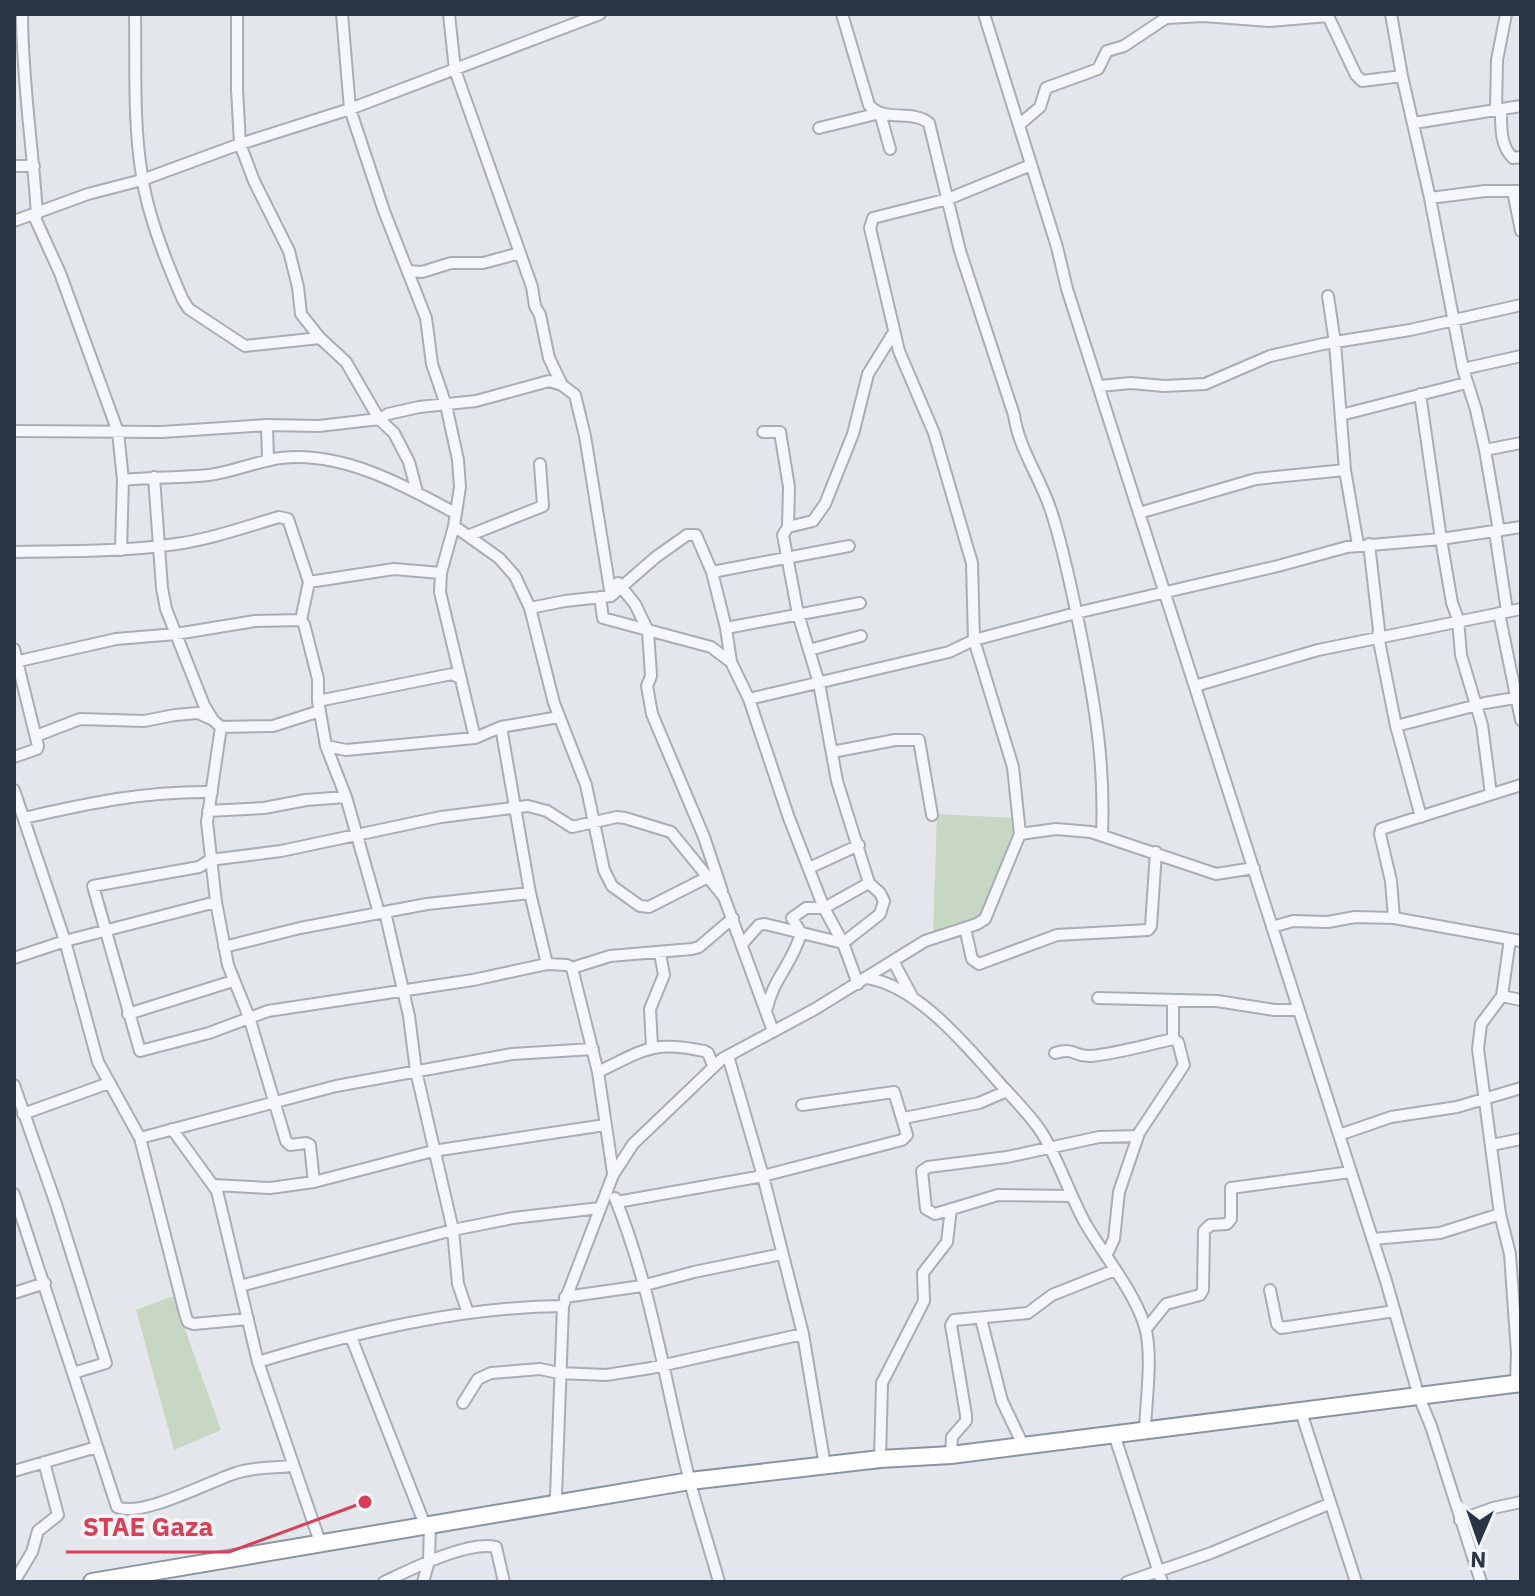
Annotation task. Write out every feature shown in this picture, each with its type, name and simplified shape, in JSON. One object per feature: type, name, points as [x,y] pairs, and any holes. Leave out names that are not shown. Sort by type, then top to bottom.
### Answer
[{"type":"highway","points":[[92,1582],[690,1481],[880,1459],[951,1455],[1518,1383]]},
{"type":"street","points":[[22,14],[18,32],[34,166],[35,216],[60,273],[118,432],[123,480],[121,550]]},
{"type":"street","points":[[135,14],[135,110],[142,180],[159,238],[189,309],[245,346],[320,338]]},
{"type":"street","points":[[237,14],[240,144],[254,181],[289,251],[301,314],[320,338],[346,362],[379,419],[394,433],[404,452],[417,492]]},
{"type":"street","points":[[342,14],[350,109],[384,211],[426,318],[432,364],[446,405],[460,471],[454,526],[441,573],[440,592],[475,738]]},
{"type":"street","points":[[449,14],[455,70],[532,287],[549,358],[562,385]]},
{"type":"street","points":[[563,14],[566,27]]},
{"type":"street","points":[[14,221],[350,109],[600,14]]},
{"type":"street","points":[[842,14],[869,105],[880,113],[890,149]]},
{"type":"street","points":[[1391,14],[1466,383],[1485,450],[1497,532],[1503,612],[1521,720]]},
{"type":"street","points":[[1506,14],[1497,60],[1500,130],[1508,153],[1513,158],[1521,157]]},
{"type":"street","points":[[988,15],[1067,289],[1373,1239],[1419,1397],[1481,1582]]},
{"type":"street","points":[[1019,125],[1040,107],[1046,88],[1098,69],[1107,51],[1124,46],[1166,16],[1204,15],[1269,21],[1328,15],[1356,75],[1362,81],[1402,76]]},
{"type":"street","points":[[1414,123],[1521,106]]},
{"type":"street","points":[[819,128],[880,113],[918,117],[929,123],[960,251],[1014,415],[1019,440],[1042,485],[1055,521],[1100,738],[1104,793],[1102,834]]},
{"type":"street","points":[[560,1504],[556,1496],[564,1301],[611,1180],[633,1144],[713,1065],[937,935],[977,924],[990,910],[1020,834],[1007,740],[974,640],[972,563],[934,433],[904,364],[894,332],[870,222],[873,218],[948,199],[1031,165]]},
{"type":"street","points":[[14,166],[34,166]]},
{"type":"street","points":[[1430,198],[1470,192],[1517,191],[1521,231]]},
{"type":"street","points":[[408,271],[422,272],[451,263],[483,263],[520,253]]},
{"type":"street","points":[[1328,296],[1345,470],[1363,544],[1396,726],[1421,817]]},
{"type":"street","points":[[1100,386],[1131,383],[1164,386],[1205,384],[1257,359],[1521,305]]},
{"type":"street","points":[[788,527],[813,521],[825,504],[853,434],[868,374],[894,332]]},
{"type":"street","points":[[1463,369],[1521,356]]},
{"type":"street","points":[[14,431],[162,432],[267,425],[319,426],[379,419],[419,407],[476,401],[549,381],[562,385],[575,395],[579,409],[608,575],[603,618],[711,647],[731,662]]},
{"type":"street","points":[[1341,415],[1466,383]]},
{"type":"street","points":[[1420,394],[1441,539],[1452,603],[1458,619],[1463,667],[1476,705],[1491,794]]},
{"type":"street","points":[[267,425],[268,460]]},
{"type":"street","points":[[763,432],[780,432],[789,487],[788,527],[783,535],[798,614],[819,683],[837,781],[869,883],[880,893],[884,907],[880,914],[843,943]]},
{"type":"street","points":[[1485,450],[1521,443]]},
{"type":"street","points":[[123,480],[213,474],[268,460],[329,459],[417,492],[455,513]]},
{"type":"street","points":[[470,535],[543,506],[540,464]]},
{"type":"street","points":[[1139,513],[1238,483],[1345,470]]},
{"type":"street","points":[[154,477],[166,609],[201,709],[217,724],[273,726],[319,706],[452,674],[461,679]]},
{"type":"street","points":[[14,552],[121,550],[159,546],[196,540],[285,516],[309,582],[301,620],[315,662],[326,746],[346,797],[403,989],[416,1071],[453,1230],[456,1271],[468,1313]]},
{"type":"street","points":[[454,526],[510,568],[530,608],[559,717],[586,785],[604,870],[612,886],[644,908],[708,877]]},
{"type":"street","points":[[749,699],[949,652],[974,640],[1076,613],[1363,544],[1441,539],[1521,527]]},
{"type":"street","points":[[530,608],[605,596],[622,586],[648,562],[692,533],[696,535],[712,572],[731,662],[749,699],[774,777],[824,908],[862,981]]},
{"type":"street","points":[[712,572],[849,546]]},
{"type":"street","points":[[309,582],[394,569],[441,573]]},
{"type":"street","points":[[608,575],[622,586],[648,631],[651,676],[647,686],[652,714],[704,837],[773,1031]]},
{"type":"street","points":[[726,628],[860,603]]},
{"type":"street","points":[[1195,686],[1318,650],[1458,619],[1521,609]]},
{"type":"street","points":[[19,661],[84,645],[255,621],[301,620]]},
{"type":"street","points":[[809,650],[861,636]]},
{"type":"street","points":[[14,649],[37,749],[14,757]]},
{"type":"street","points":[[1396,726],[1519,697]]},
{"type":"street","points":[[36,736],[80,719],[144,721],[201,709]]},
{"type":"street","points":[[326,746],[346,750],[475,738],[501,727],[559,717]]},
{"type":"street","points":[[217,724],[208,811],[210,860],[224,947],[233,981],[249,1017],[287,1144],[310,1145],[314,1182]]},
{"type":"street","points":[[501,727],[530,893],[547,964]]},
{"type":"street","points":[[832,752],[895,740],[919,740],[932,815]]},
{"type":"street","points":[[1394,918],[1391,881],[1380,830],[1521,785]]},
{"type":"street","points":[[14,790],[65,941],[98,1062],[140,1138],[163,1236],[188,1322],[248,1319]]},
{"type":"street","points":[[24,818],[113,798],[170,791],[212,792]]},
{"type":"street","points":[[208,811],[264,808],[346,797]]},
{"type":"street","points":[[719,1582],[690,1481],[664,1364],[611,1180],[598,1072],[572,968],[547,964],[473,980],[268,1011],[209,1033],[140,1051],[93,889],[95,883],[199,867],[210,860],[281,851],[441,817],[539,807],[572,827],[625,818],[671,832],[724,897]]},
{"type":"street","points":[[1020,834],[1056,829],[1102,834],[1216,874],[1254,868]]},
{"type":"street","points":[[809,868],[859,845]]},
{"type":"street","points":[[965,928],[972,959],[979,964],[1057,935],[1148,930],[1151,926],[1156,852]]},
{"type":"street","points":[[766,1010],[772,989],[796,952],[801,933],[792,918],[806,908],[824,908],[869,883]]},
{"type":"street","points":[[224,947],[427,904],[530,893]]},
{"type":"street","points":[[14,958],[65,941],[216,902]]},
{"type":"street","points":[[572,968],[610,956],[699,947],[733,918]]},
{"type":"street","points":[[1272,927],[1293,921],[1394,918],[1516,940],[1502,996],[1481,1024],[1478,1037],[1500,1214],[1516,1253],[1518,1383]]},
{"type":"street","points":[[743,943],[759,925],[843,943]]},
{"type":"street","points":[[652,1047],[650,1009],[664,975],[660,953]]},
{"type":"street","points":[[893,961],[915,1001]]},
{"type":"street","points":[[862,981],[881,980],[938,1019],[1036,1124],[1084,1221],[1107,1254],[1146,1329],[1145,1430]]},
{"type":"street","points":[[128,1014],[233,981]]},
{"type":"street","points":[[1502,996],[1521,1000]]},
{"type":"street","points":[[1098,998],[1217,1001],[1274,1010],[1298,1010]]},
{"type":"street","points":[[1173,1001],[1173,1039]]},
{"type":"street","points":[[1055,1053],[1068,1049],[1088,1056],[1173,1039],[1178,1042],[1184,1065],[1138,1136],[1119,1192],[1114,1239],[1107,1254]]},
{"type":"street","points":[[598,1072],[652,1047],[678,1045],[708,1053],[713,1065]]},
{"type":"street","points":[[140,1138],[336,1086],[512,1054],[593,1049]]},
{"type":"street","points":[[728,1056],[763,1176],[803,1334],[825,1466]]},
{"type":"street","points":[[23,1114],[109,1083]]},
{"type":"street","points":[[14,1085],[56,1204],[106,1363],[73,1373]]},
{"type":"street","points":[[1339,1135],[1391,1117],[1457,1107],[1521,1088]]},
{"type":"street","points":[[904,1118],[979,1103],[1007,1091]]},
{"type":"street","points":[[617,1202],[763,1176],[902,1140],[907,1135],[894,1092],[802,1105]]},
{"type":"street","points":[[214,1185],[270,1188],[314,1182],[433,1151],[605,1125]]},
{"type":"street","points":[[172,1129],[214,1185],[258,1362],[320,1542]]},
{"type":"street","points":[[1072,1196],[998,1195],[935,1214],[926,1209],[923,1169],[1007,1157],[1099,1137],[1138,1136]]},
{"type":"street","points":[[1492,1145],[1521,1139]]},
{"type":"street","points":[[1146,1329],[1166,1304],[1200,1295],[1203,1290],[1204,1231],[1210,1225],[1227,1224],[1231,1219],[1231,1188],[1351,1172]]},
{"type":"street","points":[[14,1194],[117,1507],[122,1509],[171,1499],[247,1469],[292,1466]]},
{"type":"street","points":[[240,1286],[453,1230],[513,1218],[600,1208]]},
{"type":"street","points":[[880,1459],[882,1383],[924,1301],[923,1273],[947,1242],[951,1209]]},
{"type":"street","points":[[1373,1239],[1440,1233],[1500,1214]]},
{"type":"street","points":[[258,1362],[351,1337],[468,1313],[564,1301],[642,1286],[782,1254]]},
{"type":"street","points":[[951,1455],[952,1437],[966,1421],[966,1415],[951,1325],[958,1318],[981,1319],[1028,1313],[1052,1295],[1115,1270]]},
{"type":"street","points":[[14,1293],[45,1283]]},
{"type":"street","points":[[1270,1290],[1277,1324],[1281,1328],[1395,1311]]},
{"type":"street","points":[[981,1319],[1002,1401],[1023,1445]]},
{"type":"street","points":[[463,1403],[478,1379],[491,1373],[540,1369],[606,1375],[803,1334]]},
{"type":"street","points":[[351,1337],[428,1524],[429,1561],[423,1582]]},
{"type":"street","points":[[1301,1412],[1356,1582]]},
{"type":"street","points":[[1114,1434],[1160,1577]]},
{"type":"street","points":[[14,1471],[97,1447]]},
{"type":"street","points":[[14,1582],[32,1552],[38,1531],[58,1515],[44,1462]]},
{"type":"street","points":[[1460,1520],[1521,1502]]},
{"type":"street","points":[[1127,1582],[1160,1577],[1329,1504]]},
{"type":"street","points":[[384,1582],[429,1561],[486,1544],[496,1547],[504,1582]]},
{"type":"green space","points":[[937,814],[1015,818],[1017,836],[984,917],[933,934]]},
{"type":"green space","points":[[173,1296],[221,1430],[174,1450],[136,1310]]},
{"type":"place","name":"STAE Gaza","points":[[365,1502]]}]
